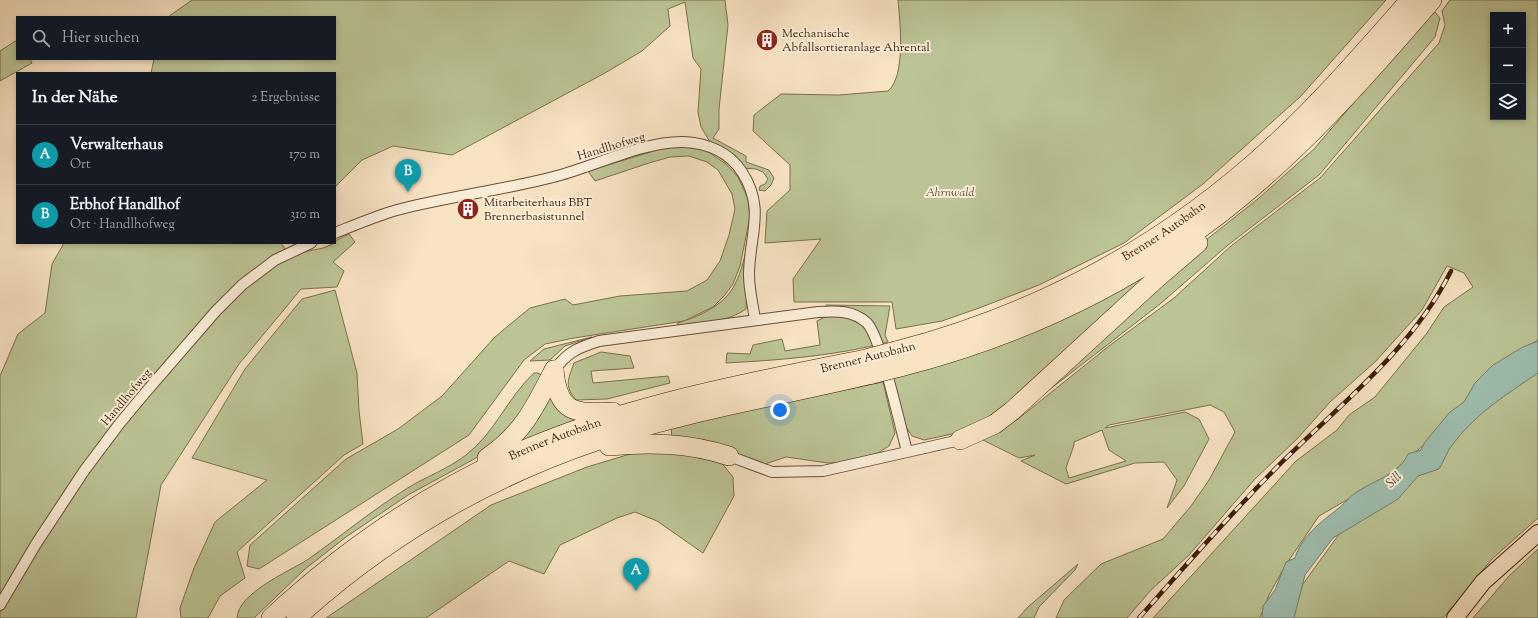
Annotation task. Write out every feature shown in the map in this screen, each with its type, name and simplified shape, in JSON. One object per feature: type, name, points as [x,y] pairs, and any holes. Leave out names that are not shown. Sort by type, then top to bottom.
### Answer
[{"type":"highway","name":"Brenner Autobahn","points":[[898,359],[1043,301],[1096,274],[1169,230],[1213,198],[1274,145],[1353,64],[1410,0]]},
{"type":"highway","name":"Brenner Autobahn","points":[[296,618],[362,562],[426,520],[492,483],[568,451],[669,420],[869,366],[981,343],[1080,302],[1145,266],[1179,244],[1217,216],[1252,187],[1295,149],[1344,98],[1432,0]]},
{"type":"highway","points":[[960,440],[995,424],[1012,411],[1156,278],[1218,224],[1252,187]]},
{"type":"highway","name":"Brenner Autobahn","points":[[271,618],[351,549],[430,497],[515,454],[566,434],[639,410],[711,392],[869,366]]},
{"type":"highway","points":[[554,370],[559,395],[564,403],[578,412],[598,413],[639,410]]},
{"type":"highway","points":[[430,497],[498,450],[512,438],[532,412],[554,370]]},
{"type":"highway","points":[[568,451],[654,443],[692,446],[729,456]]},
{"type":"main road","points":[[1455,618],[1482,582],[1538,533]]},
{"type":"street","name":"Handlhofweg","points":[[336,234],[396,210],[552,177],[657,145],[677,142],[698,143],[718,150],[732,160],[743,174],[752,192],[756,218],[749,275],[755,320]]},
{"type":"street","name":"Handlhofweg","points":[[0,605],[40,538],[76,484],[120,423],[144,394],[216,311],[242,285],[275,260],[309,244]]},
{"type":"street","points":[[554,370],[564,357],[578,348],[599,341],[755,320],[837,311],[853,314],[867,323],[878,342],[907,451]]},
{"type":"street","points":[[729,456],[772,472],[834,470],[907,451],[960,440]]},
{"type":"green space","points":[[192,0],[725,0],[728,25],[719,109],[719,129],[713,138],[746,156],[746,162],[769,170],[774,178],[771,185],[765,191],[759,190],[760,186],[765,184],[768,179],[763,172],[756,169],[742,168],[710,142],[701,127],[698,112],[701,69],[693,58],[685,2],[668,9],[670,26],[642,51],[605,73],[452,155],[393,146],[362,160],[336,186],[336,72],[151,72],[154,60],[336,60],[336,16],[169,16]]},
{"type":"green space","name":"Ahrnwald","points":[[898,0],[1386,0],[1301,96],[1203,184],[1124,243],[1039,285],[979,308],[942,321],[896,329],[892,302],[794,302],[793,279],[821,239],[765,243],[767,211],[790,190],[790,165],[753,131],[754,115],[781,94],[839,95],[888,91],[894,84],[900,61]]},
{"type":"green space","points":[[1450,0],[1538,0],[1538,340],[1496,366],[1434,436],[1388,476],[1319,516],[1285,566],[1269,595],[1260,618],[1153,618],[1296,461],[1337,430],[1349,415],[1375,397],[1427,333],[1444,307],[1473,287],[1464,273],[1447,266],[1422,310],[1375,362],[1330,402],[1297,439],[1255,479],[1189,555],[1150,591],[1127,618],[1056,618],[1064,600],[1101,564],[1163,539],[1191,506],[1209,480],[1235,432],[1224,412],[1210,405],[1109,425],[1105,428],[1185,412],[1199,419],[1209,439],[1184,486],[1167,508],[1177,480],[1164,462],[1135,463],[1066,484],[1021,461],[1035,455],[1019,458],[983,440],[1018,419],[1109,346],[1174,298],[1231,246],[1320,178],[1439,43],[1445,25],[1442,11]],"holes":[[[1102,430],[1109,450],[1126,461],[1069,478],[1066,468],[1074,442]]]},
{"type":"green space","points":[[1433,10],[1440,18],[1435,37],[1319,175],[1228,245],[1160,304],[996,431],[959,435],[952,434],[924,440],[912,436],[906,427],[891,378],[1201,244],[1259,198],[1314,149]]},
{"type":"green space","points":[[16,41],[16,60],[30,60],[32,63],[0,81],[0,51]]},
{"type":"green space","points":[[686,146],[707,151],[726,164],[738,177],[748,199],[750,217],[740,266],[733,284],[713,307],[684,321],[545,344],[524,360],[469,435],[259,569],[247,566],[250,545],[346,459],[398,429],[442,396],[494,338],[530,308],[565,299],[573,305],[620,296],[687,291],[707,280],[720,261],[729,235],[735,209],[732,194],[718,170],[707,162],[689,156],[670,157],[595,181],[588,171],[667,147]]},
{"type":"green space","points":[[349,234],[355,242],[333,262],[344,271],[337,287],[301,289],[239,364],[161,485],[136,618],[0,618],[0,376],[18,334],[45,313],[52,264],[63,244],[282,244],[289,255],[336,244],[336,240]]},
{"type":"green space","points":[[749,240],[746,309],[738,314],[722,320],[678,325],[677,323],[702,314],[718,304],[731,291],[740,274]]},
{"type":"green space","points":[[335,290],[357,373],[359,411],[363,444],[344,455],[237,552],[245,578],[220,596],[208,618],[181,618],[180,608],[194,568],[215,522],[267,480],[192,458],[245,369],[302,299]]},
{"type":"green space","points":[[826,305],[890,306],[885,335],[888,342],[848,351],[808,357],[726,363],[727,353],[750,354],[753,345],[782,339],[785,351],[820,345],[817,321],[827,316]]},
{"type":"green space","points":[[592,337],[565,346],[550,360],[530,361],[544,349]]},
{"type":"green space","points":[[601,352],[630,356],[634,368],[591,371],[593,383],[668,376],[670,383],[607,399],[576,400],[570,391],[568,383],[574,363]]},
{"type":"green space","points":[[1538,370],[1538,518],[1492,559],[1443,618],[1290,618],[1303,584],[1345,526],[1501,392]]},
{"type":"green space","points":[[534,373],[542,375],[531,407],[487,452],[408,495],[346,537],[305,569],[254,618],[237,618],[240,609],[246,600],[265,584],[307,560],[380,506],[406,489],[452,465],[466,455],[485,437],[516,393]]},
{"type":"green space","points":[[883,382],[895,433],[889,446],[878,453],[845,462],[828,463],[786,457],[765,464],[738,454],[672,439],[671,426]]},
{"type":"green space","points":[[552,383],[589,418],[499,454]]},
{"type":"green space","points":[[660,445],[717,457],[733,477],[734,496],[703,553],[657,521],[635,512],[617,518],[560,545],[544,574],[509,561],[426,618],[326,618],[491,505],[587,467]]},
{"type":"green space","points":[[1538,549],[1538,618],[1473,618],[1509,576]]},
{"type":"green space","points":[[1078,564],[1075,570],[1039,607],[1034,618],[1018,618],[1028,607]]},
{"type":"water","name":"Sill","points":[[1538,341],[1538,373],[1492,405],[1471,423],[1451,447],[1439,469],[1418,476],[1398,499],[1333,538],[1305,575],[1294,618],[1262,618],[1263,606],[1275,590],[1286,562],[1295,558],[1307,536],[1354,494],[1394,471],[1404,461],[1408,454],[1421,450],[1425,442],[1450,412],[1464,402],[1475,383],[1493,365],[1523,347]]},
{"type":"railway","points":[[1139,618],[1263,481],[1352,396],[1396,350],[1417,325],[1435,299],[1451,271]]},
{"type":"place","name":"Mechanische Abfallsortieranlage Ahrental","points":[[767,40]]},
{"type":"place","name":"Erbhof Handlhof","points":[[408,192]]},
{"type":"place","name":"Mitarbeiterhaus BBT Brennerbasistunnel","points":[[468,209]]},
{"type":"place","name":"Verwalterhaus","points":[[636,591]]}]
